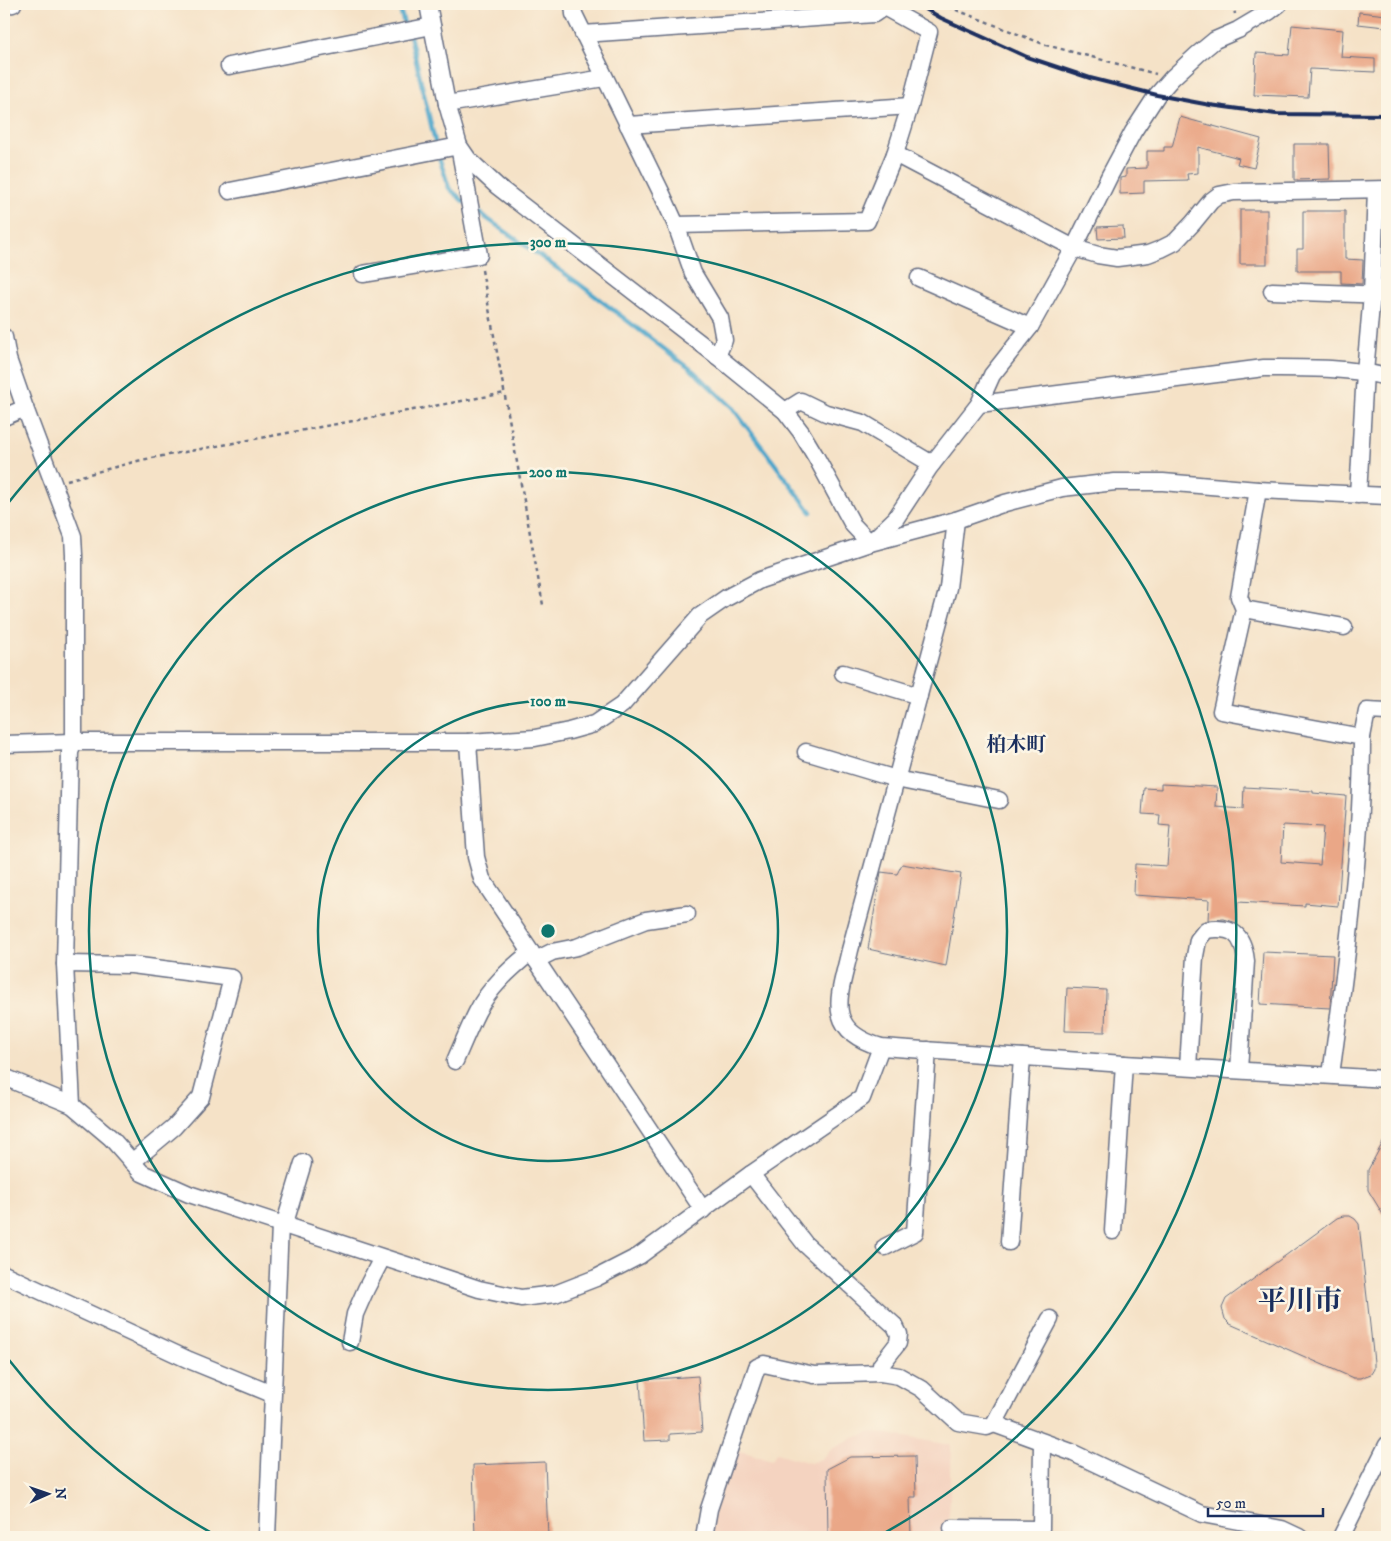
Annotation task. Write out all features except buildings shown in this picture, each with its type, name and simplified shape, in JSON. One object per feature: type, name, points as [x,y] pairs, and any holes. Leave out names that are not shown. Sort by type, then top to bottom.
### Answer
[{"type":"street","points":[[4,5],[12,4]]},
{"type":"street","points":[[364,274],[479,255],[459,146],[447,104],[428,4]]},
{"type":"street","points":[[573,4],[574,14],[583,34],[676,225],[693,273],[720,318],[724,340],[717,356]]},
{"type":"street","points":[[870,543],[896,518],[932,464],[979,404],[992,375],[1030,328],[1074,248],[1133,132],[1157,95],[1172,78],[1215,40],[1238,30],[1279,4]]},
{"type":"street","points":[[583,34],[874,14],[881,5],[929,32],[910,106],[895,154],[867,222],[676,225]]},
{"type":"street","points":[[229,66],[432,26]]},
{"type":"street","points":[[447,104],[604,78]]},
{"type":"street","points":[[628,125],[910,106]]},
{"type":"street","points":[[230,191],[459,146]]},
{"type":"street","points":[[459,146],[474,165],[497,186],[785,411],[801,432],[816,457],[853,525],[870,543]]},
{"type":"street","points":[[895,154],[1074,248],[1098,256],[1117,258],[1148,254],[1175,242],[1211,200],[1219,195],[1234,192],[1381,189],[1380,295],[1365,372],[1358,495]]},
{"type":"street","points":[[919,278],[1030,328]]},
{"type":"street","points":[[1272,291],[1380,295]]},
{"type":"street","points":[[4,337],[8,360],[72,536],[73,545],[74,742],[70,752],[65,964],[72,1105]]},
{"type":"street","points":[[979,404],[1264,368],[1303,368],[1365,372],[1387,377]]},
{"type":"street","points":[[785,411],[801,401],[826,413],[863,423],[932,464]]},
{"type":"street","points":[[4,417],[25,408]]},
{"type":"street","points":[[4,744],[74,742],[468,742],[535,738],[594,724],[622,706],[700,616],[726,598],[760,580],[870,543],[956,520],[1006,503],[1062,488],[1115,482],[1163,482],[1258,490],[1387,496]]},
{"type":"street","points":[[1258,490],[1239,597],[1244,609],[1221,711],[1362,737]]},
{"type":"street","points":[[956,520],[948,588],[850,950],[838,1005],[844,1024],[864,1042],[881,1047],[1124,1064],[1387,1078]]},
{"type":"street","points":[[1244,609],[1344,627]]},
{"type":"street","points":[[843,673],[919,696]]},
{"type":"street","points":[[1331,1075],[1349,948],[1362,790],[1362,737],[1367,711],[1387,712]]},
{"type":"street","points":[[468,742],[476,857],[482,879],[703,1210]]},
{"type":"street","points":[[806,752],[896,779],[999,800]]},
{"type":"street","points":[[455,1061],[477,1010],[493,988],[511,969],[534,956],[577,946],[646,920],[687,914]]},
{"type":"street","points":[[1188,1067],[1194,956],[1198,940],[1206,930],[1219,928],[1231,931],[1240,938],[1246,961],[1239,1070]]},
{"type":"street","points":[[65,964],[132,965],[232,978],[201,1097],[174,1126],[132,1162]]},
{"type":"street","points":[[4,1077],[72,1105],[111,1138],[142,1173],[189,1194],[479,1289],[521,1298],[555,1294],[596,1278],[639,1256],[751,1174],[862,1098],[881,1047]]},
{"type":"street","points":[[886,1247],[915,1232],[928,1050]]},
{"type":"street","points":[[1009,1242],[1022,1057]]},
{"type":"street","points":[[1112,1231],[1124,1064]]},
{"type":"street","points":[[267,1537],[272,1394],[282,1226],[303,1163]]},
{"type":"street","points":[[751,1174],[805,1244],[895,1326],[899,1334],[898,1342],[881,1365],[881,1373]]},
{"type":"street","points":[[350,1342],[355,1314],[382,1258]]},
{"type":"street","points":[[4,1274],[189,1360],[272,1394]]},
{"type":"street","points":[[704,1537],[709,1509],[757,1367],[764,1364],[814,1375],[881,1373],[899,1376],[922,1388],[958,1422],[987,1427],[994,1424],[1050,1318]]},
{"type":"street","points":[[994,1424],[1071,1452],[1202,1514],[1282,1529],[1299,1537]]},
{"type":"street","points":[[952,1528],[1041,1530],[1042,1442]]},
{"type":"street","points":[[1341,1537],[1387,1446]]},
{"type":"path","points":[[941,4],[1046,45],[1172,78]]},
{"type":"path","points":[[479,255],[543,605]]},
{"type":"path","points":[[53,483],[141,460],[505,392]]},
{"type":"shaded area","points":[[872,1432],[950,1445],[950,1500],[947,1537],[712,1537],[713,1512],[736,1450],[772,1460],[776,1453],[810,1463],[821,1459],[832,1449],[853,1438]]},
{"type":"waterway","points":[[398,4],[406,29]]},
{"type":"waterway","points":[[410,35],[436,146]]},
{"type":"waterway","points":[[438,154],[449,188],[464,202]]},
{"type":"waterway","points":[[475,210],[578,283],[693,371],[732,407],[811,512]]},
{"type":"railway","points":[[917,4],[941,18],[1027,57],[1090,78],[1157,95],[1210,105],[1276,114],[1387,115]]},
{"type":"district","name":"柏木町","points":[[1016,745]]},
{"type":"district","name":"平川市","points":[[1300,1301]]}]
